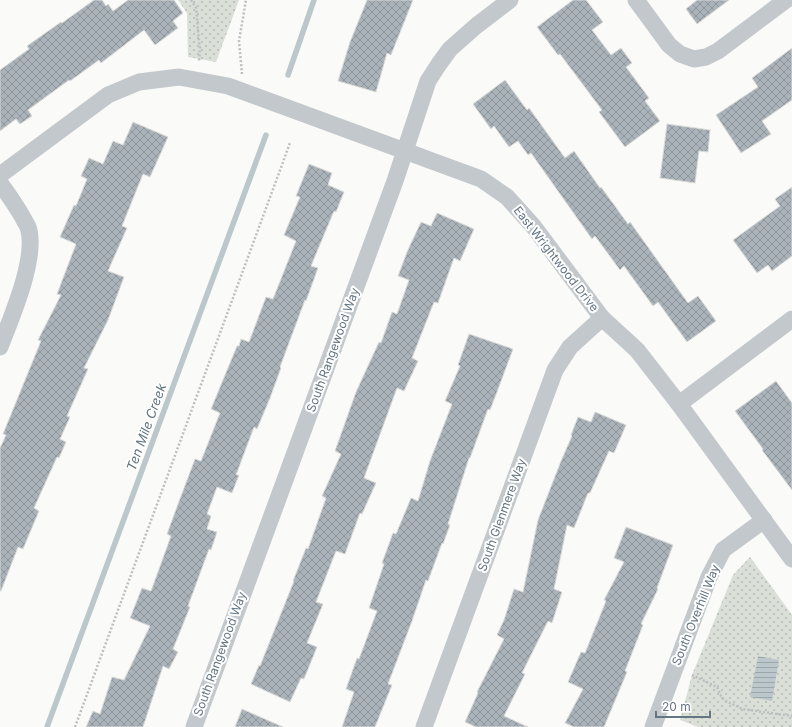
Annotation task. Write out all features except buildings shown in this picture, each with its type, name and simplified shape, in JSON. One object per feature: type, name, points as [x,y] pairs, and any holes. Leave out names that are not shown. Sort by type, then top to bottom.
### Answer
[{"type":"street","name":"South Rangewood Way","points":[[194,727],[392,188],[428,81],[450,49],[510,0]]},
{"type":"street","points":[[636,0],[669,45],[680,54],[694,59],[718,51],[786,0]]},
{"type":"street","name":"East Wrightwood Drive","points":[[0,175],[108,95],[138,82],[179,77],[228,86],[481,180],[507,197],[534,227],[602,318],[637,350],[679,404],[792,559]]},
{"type":"street","points":[[0,183],[28,227],[30,245],[28,261],[18,301],[0,347]]},
{"type":"street","name":"South Glenmere Way","points":[[424,727],[555,370],[570,348],[602,318]]},
{"type":"street","points":[[679,404],[792,319]]},
{"type":"street","name":"South Overhill Way","points":[[653,727],[709,577],[722,550],[764,520]]},
{"type":"path","points":[[191,0],[196,8],[198,17],[200,48],[199,62]]},
{"type":"path","points":[[242,78],[239,41],[246,0]]},
{"type":"path","points":[[75,727],[290,143]]},
{"type":"path","points":[[692,674],[717,687],[724,700],[742,709],[792,716]]},
{"type":"shaded area","points":[[178,0],[239,0],[216,62],[188,57],[187,13]]},
{"type":"shaded area","points":[[750,557],[792,615],[792,727],[698,727],[680,720],[692,675],[733,575]]},
{"type":"shaded area","points":[[758,656],[779,660],[772,701],[750,697]]},
{"type":"waterway","name":"Ten Mile Creek","points":[[288,75],[314,0]]},
{"type":"waterway","name":"Ten Mile Creek","points":[[47,727],[266,135]]}]
